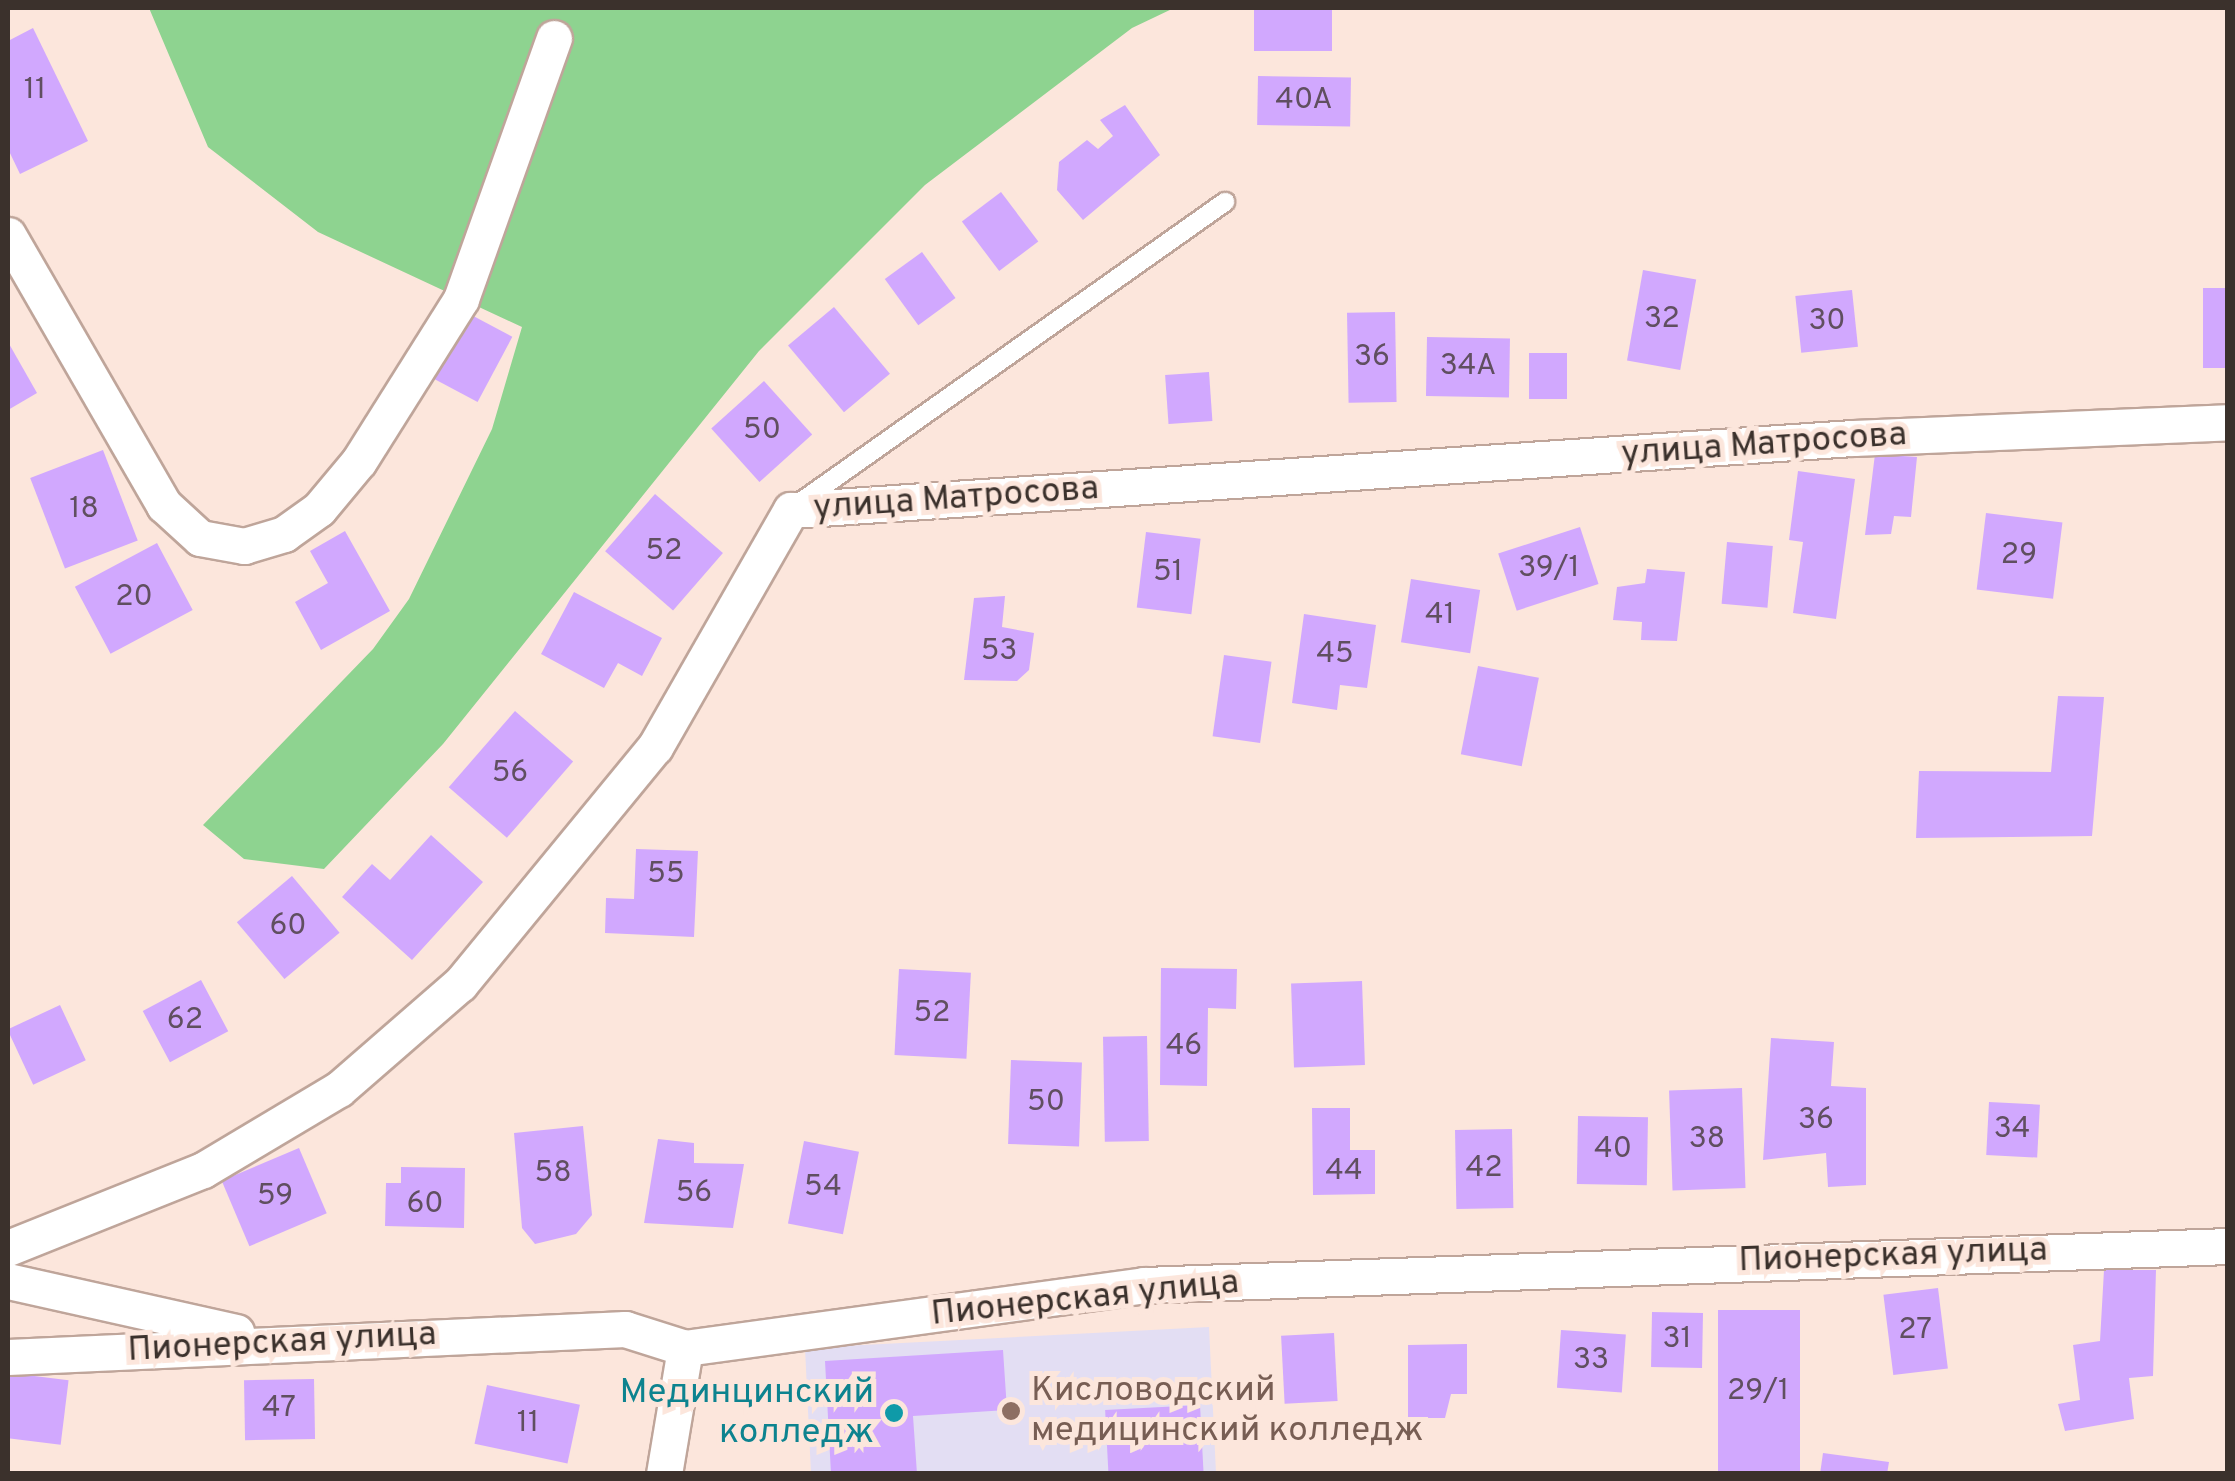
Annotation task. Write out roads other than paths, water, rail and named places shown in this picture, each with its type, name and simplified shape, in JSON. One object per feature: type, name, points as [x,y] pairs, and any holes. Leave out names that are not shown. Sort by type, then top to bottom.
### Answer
[{"type":"street","points":[[8,235],[164,506],[200,538],[244,546],[284,534],[320,509],[359,461],[460,300],[554,38]]},
{"type":"street","name":"улица Матросова","points":[[8,1248],[203,1170],[339,1090],[460,984],[655,748],[791,510],[1853,438],[2228,422]]},
{"type":"street","name":"Пионерская улица","points":[[8,1357],[276,1341],[625,1329],[685,1348],[1144,1285],[2228,1246]]},
{"type":"street","points":[[8,1281],[276,1341]]},
{"type":"street","points":[[664,1474],[685,1348]]},
{"type":"lane","points":[[791,510],[1226,202]]},
{"type":"place","name":"Кисловодский медицинский колледж","points":[[1011,1411]]},
{"type":"place","name":"Мединцинский колледж","points":[[894,1413]]}]
